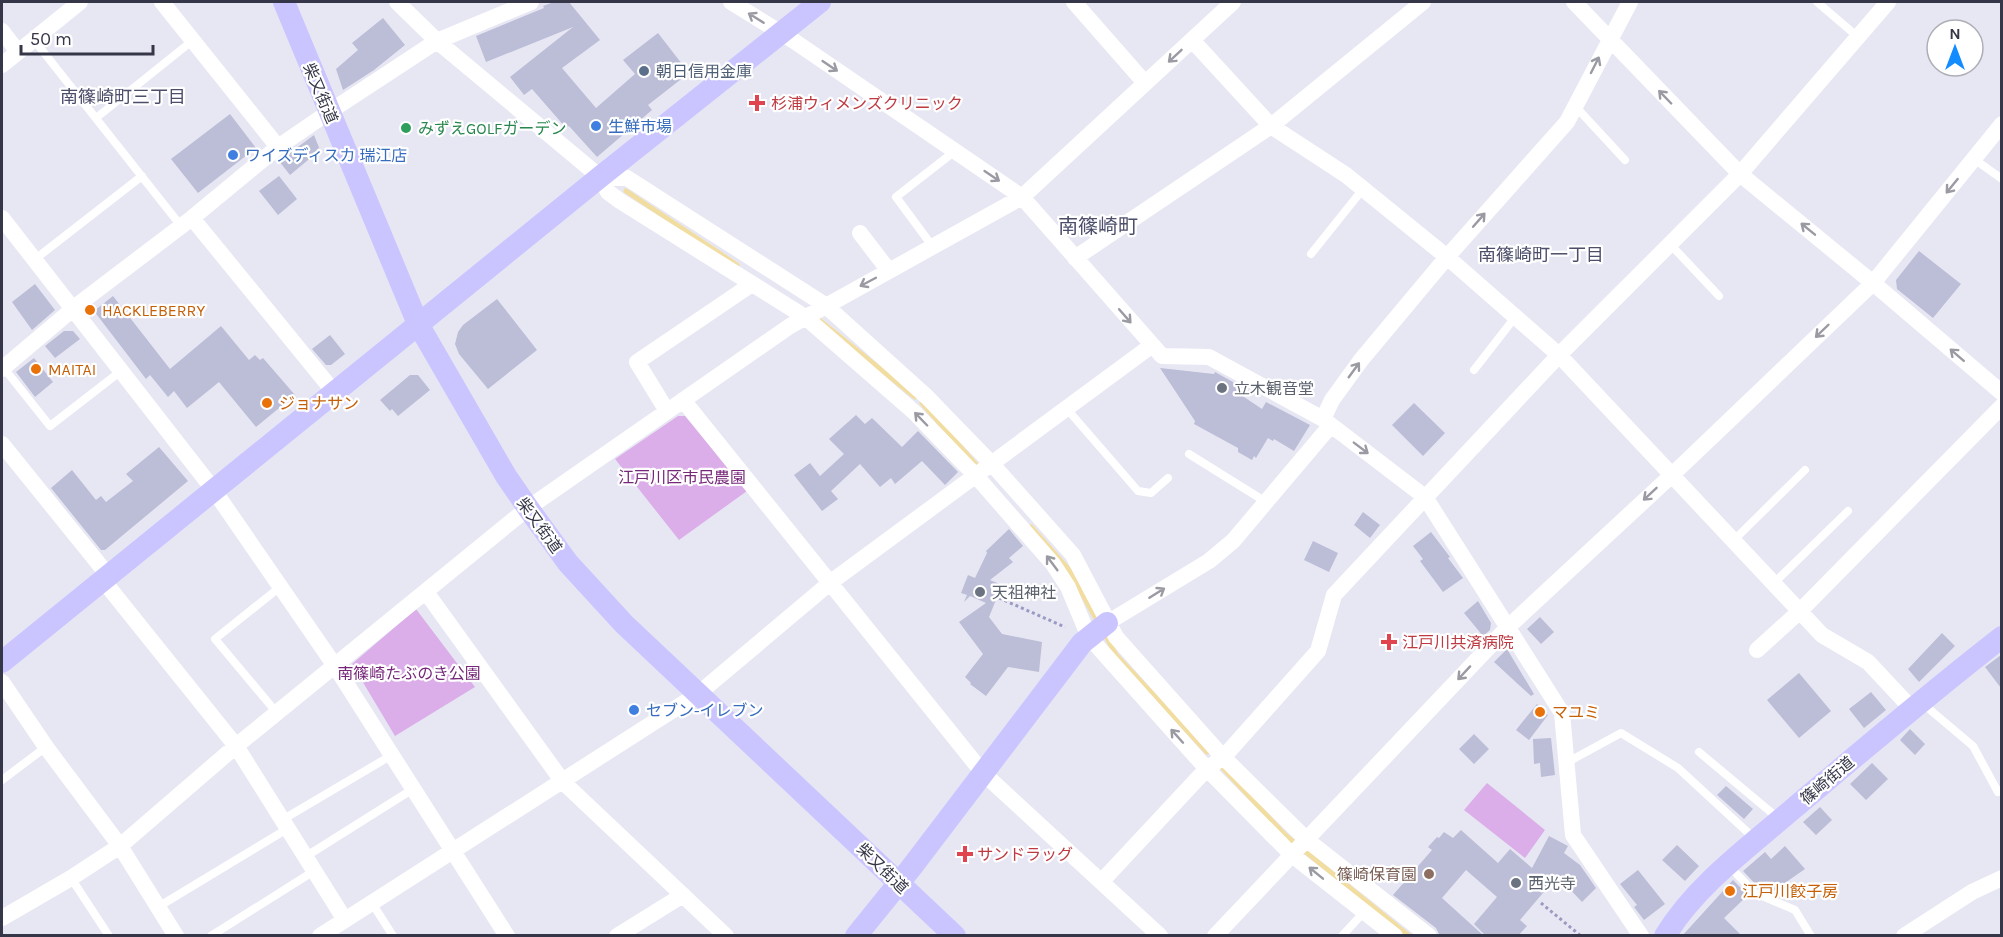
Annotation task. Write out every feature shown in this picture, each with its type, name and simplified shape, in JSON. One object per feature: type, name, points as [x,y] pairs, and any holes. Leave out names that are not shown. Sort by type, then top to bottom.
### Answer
[{"type":"street","points":[[2,65],[80,2]]},
{"type":"street","points":[[162,2],[278,147]]},
{"type":"street","name":"柴又街道","points":[[284,2],[418,324],[506,476],[528,508],[568,563],[624,624],[955,936]]},
{"type":"street","points":[[397,2],[437,41],[600,177],[608,192],[805,317],[914,412],[976,476],[1053,564],[1099,629],[1215,763],[1364,912],[1395,936]]},
{"type":"street","points":[[2,368],[278,147],[329,111],[437,41],[531,2]]},
{"type":"street","points":[[731,2],[782,34],[1022,197],[1162,356],[1209,357],[1327,422],[1425,497],[1562,714],[1572,835],[1641,936]]},
{"type":"street","points":[[2,662],[105,576],[820,2]]},
{"type":"street","points":[[1074,2],[1146,83]]},
{"type":"street","points":[[2,918],[72,878],[120,846],[236,746],[528,508],[805,317],[1022,197],[1233,2]]},
{"type":"street","points":[[1075,258],[1271,126],[1423,2]]},
{"type":"street","points":[[1574,2],[1740,174],[1873,283],[2001,393]]},
{"type":"street","points":[[856,936],[1082,643],[1099,629],[1209,561],[1233,541],[1266,502],[1327,422],[1332,400],[1361,360],[1447,257],[1567,122],[1630,2]]},
{"type":"street","points":[[1102,881],[1318,651],[1334,595],[1559,355],[1740,174],[1888,2]]},
{"type":"street","points":[[2,31],[18,52]]},
{"type":"street","points":[[1192,40],[1271,126],[1346,175],[1447,257],[1559,355],[1822,635],[1868,662],[1916,705]]},
{"type":"street","points":[[1215,936],[1508,627],[1673,474],[1873,283],[2001,124]]},
{"type":"street","points":[[600,177],[627,178],[825,305],[927,397],[992,464],[1073,555],[1086,576],[1099,629]]},
{"type":"street","points":[[2,218],[213,489],[334,666],[507,936]]},
{"type":"street","points":[[186,222],[334,392]]},
{"type":"street","points":[[860,233],[889,271]]},
{"type":"street","points":[[667,411],[637,362],[752,284]]},
{"type":"street","points":[[2,444],[236,746],[310,864],[333,930],[698,694],[831,582],[1151,346]]},
{"type":"street","points":[[683,399],[983,773],[1160,936]]},
{"type":"street","points":[[1757,650],[1800,611],[2001,406]]},
{"type":"street","points":[[426,592],[563,782],[726,936]]},
{"type":"street","name":"篠崎街道","points":[[1665,936],[1687,905],[1728,865],[2001,636]]},
{"type":"street","points":[[2,682],[46,747],[120,846],[176,936]]},
{"type":"street","points":[[1300,847],[1429,936]]},
{"type":"street","points":[[1904,936],[1972,892],[2001,878]]},
{"type":"street","points":[[617,936],[682,895]]},
{"type":"lane","points":[[1817,2],[1858,37]]},
{"type":"lane","points":[[34,40],[142,176],[186,222]]},
{"type":"lane","points":[[96,118],[192,41]]},
{"type":"lane","points":[[1575,105],[1625,160]]},
{"type":"lane","points":[[933,247],[896,197],[955,151]]},
{"type":"lane","points":[[1974,159],[2001,179]]},
{"type":"lane","points":[[33,260],[142,176]]},
{"type":"lane","points":[[1311,254],[1363,189]]},
{"type":"lane","points":[[1670,244],[1719,296]]},
{"type":"lane","points":[[1474,370],[1516,316]]},
{"type":"lane","points":[[2,368],[50,426],[122,371]]},
{"type":"lane","points":[[1067,409],[1138,491],[1151,493],[1168,478]]},
{"type":"lane","points":[[1189,454],[1266,502]]},
{"type":"lane","points":[[1734,540],[1805,470]]},
{"type":"lane","points":[[1774,583],[1848,511]]},
{"type":"lane","points":[[277,713],[215,639],[280,586]]},
{"type":"lane","points":[[1916,705],[1973,746],[1998,792]]},
{"type":"lane","points":[[1565,763],[1621,733],[1678,768],[1757,840]]},
{"type":"lane","points":[[2,780],[46,747]]},
{"type":"lane","points":[[1699,752],[1780,820]]},
{"type":"lane","points":[[158,907],[392,755]]},
{"type":"lane","points":[[211,936],[413,789]]},
{"type":"lane","points":[[1728,865],[1755,893],[1795,910],[1810,936]]},
{"type":"lane","points":[[72,878],[109,936]]},
{"type":"lane","points":[[372,903],[393,936]]},
{"type":"lane","points":[[1342,936],[1364,912]]},
{"type":"path","points":[[999,598],[1099,629]]},
{"type":"path","points":[[1541,903],[1581,936]]},
{"type":"green space","name":"江戸川区市民農園","points":[[678,416],[685,416],[747,491],[679,540],[615,459]]},
{"type":"green space","name":"南篠崎たぶのき公園","points":[[416,609],[475,687],[395,736],[352,664]]},
{"type":"green space","points":[[1487,783],[1545,830],[1525,858],[1464,810]]},
{"type":"building","points":[[554,2],[569,2],[600,40],[562,68],[596,108],[635,74],[623,60],[658,33],[689,73],[648,105],[652,110],[597,157],[569,126],[566,128],[532,89],[524,95],[510,77],[573,27],[486,62],[476,36]]},
{"type":"building","points":[[383,18],[405,45],[374,70],[343,90],[336,69],[358,50],[352,43]]},
{"type":"building","points":[[230,114],[256,148],[198,193],[171,159]]},
{"type":"building","points":[[314,135],[320,150],[290,175],[279,161]]},
{"type":"building","points":[[279,176],[297,199],[278,215],[259,191]]},
{"type":"building","points":[[1919,251],[1961,284],[1933,318],[1897,289],[1896,280]]},
{"type":"building","points":[[35,284],[55,310],[32,330],[12,302]]},
{"type":"building","points":[[113,296],[170,369],[221,326],[249,360],[255,355],[260,360],[263,358],[295,395],[256,427],[219,382],[187,408],[174,391],[168,397],[150,375],[146,379],[94,311]]},
{"type":"building","points":[[497,299],[537,350],[488,389],[459,354],[455,344],[458,332],[463,325]]},
{"type":"building","points":[[64,331],[73,331],[80,339],[55,358],[45,346]]},
{"type":"building","points":[[330,335],[345,354],[331,365],[326,365],[312,349]]},
{"type":"building","points":[[34,358],[53,382],[35,397],[16,372]]},
{"type":"building","points":[[1160,368],[1214,374],[1215,372],[1242,387],[1238,393],[1262,409],[1266,402],[1310,425],[1294,451],[1268,438],[1256,458],[1254,456],[1252,460],[1238,452],[1238,448],[1194,424],[1195,421]]},
{"type":"building","points":[[410,375],[418,375],[430,390],[398,416],[380,400]]},
{"type":"building","points":[[1414,403],[1445,433],[1423,456],[1392,425]]},
{"type":"building","points":[[856,415],[865,424],[872,418],[902,447],[918,431],[958,472],[945,485],[922,461],[895,484],[891,478],[880,487],[860,464],[831,491],[838,499],[822,511],[794,475],[810,463],[820,476],[844,454],[829,439]]},
{"type":"building","points":[[159,447],[188,481],[105,550],[101,550],[51,488],[72,470],[96,500],[101,496],[106,502],[133,481],[126,474]]},
{"type":"building","points":[[1363,512],[1380,525],[1370,538],[1354,525]]},
{"type":"building","points":[[1009,529],[1023,546],[1009,558],[1013,562],[990,580],[1002,585],[989,617],[1002,634],[1042,642],[1039,672],[1008,667],[986,696],[970,684],[965,677],[983,654],[959,622],[986,603],[970,596],[964,602],[967,595],[961,593],[968,575],[975,578],[986,551]]},
{"type":"building","points":[[1431,532],[1463,578],[1443,592],[1420,561],[1423,559],[1413,546]]},
{"type":"building","points":[[1313,541],[1338,553],[1329,572],[1304,560]]},
{"type":"building","points":[[1478,601],[1491,623],[1490,630],[1483,636],[1464,613]]},
{"type":"building","points":[[1540,617],[1554,632],[1541,644],[1527,629]]},
{"type":"building","points":[[1942,633],[1955,646],[1919,682],[1908,669]]},
{"type":"building","points":[[1507,649],[1534,694],[1531,696],[1494,662]]},
{"type":"building","points":[[2001,655],[2001,688],[1985,667]]},
{"type":"building","points":[[1799,673],[1831,711],[1799,738],[1767,700]]},
{"type":"building","points":[[1871,692],[1886,710],[1864,728],[1849,709]]},
{"type":"building","points":[[1537,704],[1548,715],[1529,740],[1516,730]]},
{"type":"building","points":[[1910,729],[1925,744],[1915,755],[1900,740]]},
{"type":"building","points":[[1474,734],[1489,749],[1474,764],[1459,749]]},
{"type":"building","points":[[1551,738],[1555,775],[1541,777],[1540,763],[1534,764],[1533,739]]},
{"type":"building","points":[[1872,763],[1888,779],[1866,800],[1850,784]]},
{"type":"building","points":[[1726,786],[1753,809],[1744,819],[1717,795]]},
{"type":"building","points":[[1820,807],[1832,820],[1816,835],[1803,822]]},
{"type":"building","points":[[1461,830],[1498,863],[1510,849],[1532,868],[1549,836],[1568,846],[1564,853],[1580,865],[1596,888],[1582,902],[1564,883],[1562,886],[1554,880],[1520,920],[1527,926],[1518,936],[1486,936],[1474,924],[1497,897],[1466,870],[1442,898],[1484,936],[1440,936],[1436,928],[1393,895],[1432,850],[1428,847],[1437,837],[1439,838],[1444,832],[1453,838]]},
{"type":"building","points":[[1677,845],[1699,866],[1685,881],[1662,860]]},
{"type":"building","points":[[1785,846],[1805,869],[1772,892],[1759,888],[1743,871],[1765,852],[1771,859]]},
{"type":"building","points":[[1638,870],[1665,904],[1644,920],[1634,907],[1637,905],[1620,884]]},
{"type":"building","points":[[1733,880],[1748,895],[1724,918],[1742,936],[1682,936]]},
{"type":"waterway","points":[[626,191],[737,265]]},
{"type":"waterway","points":[[819,320],[915,397]]},
{"type":"waterway","points":[[922,403],[977,466]]},
{"type":"waterway","points":[[1031,527],[1069,570],[1099,624]]},
{"type":"waterway","points":[[1104,632],[1116,655],[1207,752]]},
{"type":"waterway","points":[[1222,767],[1285,835],[1409,936]]},
{"type":"place","name":"朝日信用金庫","points":[[644,71]]},
{"type":"place","name":"杉浦ウィメンズクリニック","points":[[757,103]]},
{"type":"place","name":"生鮮市場","points":[[596,126]]},
{"type":"place","name":"みずえGOLFガーデン","points":[[406,128]]},
{"type":"place","name":"ワイズディスカ 瑞江店","points":[[233,155]]},
{"type":"place","name":"HACKLEBERRY","points":[[90,310]]},
{"type":"place","name":"MAITAI","points":[[36,369]]},
{"type":"place","name":"立木観音堂","points":[[1222,388]]},
{"type":"place","name":"ジョナサン","points":[[267,403]]},
{"type":"place","name":"天祖神社","points":[[980,592]]},
{"type":"place","name":"江戸川共済病院","points":[[1389,642]]},
{"type":"place","name":"セブン-イレブン","points":[[634,710]]},
{"type":"place","name":"マユミ","points":[[1540,712]]},
{"type":"place","name":"サンドラッグ","points":[[965,854]]},
{"type":"place","name":"篠崎保育園","points":[[1429,874]]},
{"type":"place","name":"西光寺","points":[[1516,883]]},
{"type":"place","name":"江戸川餃子房","points":[[1730,891]]},
{"type":"district","name":"南篠崎町三丁目","points":[[123,97]]},
{"type":"district","name":"南篠崎町","points":[[1098,226]]},
{"type":"district","name":"南篠崎町一丁目","points":[[1541,255]]}]
